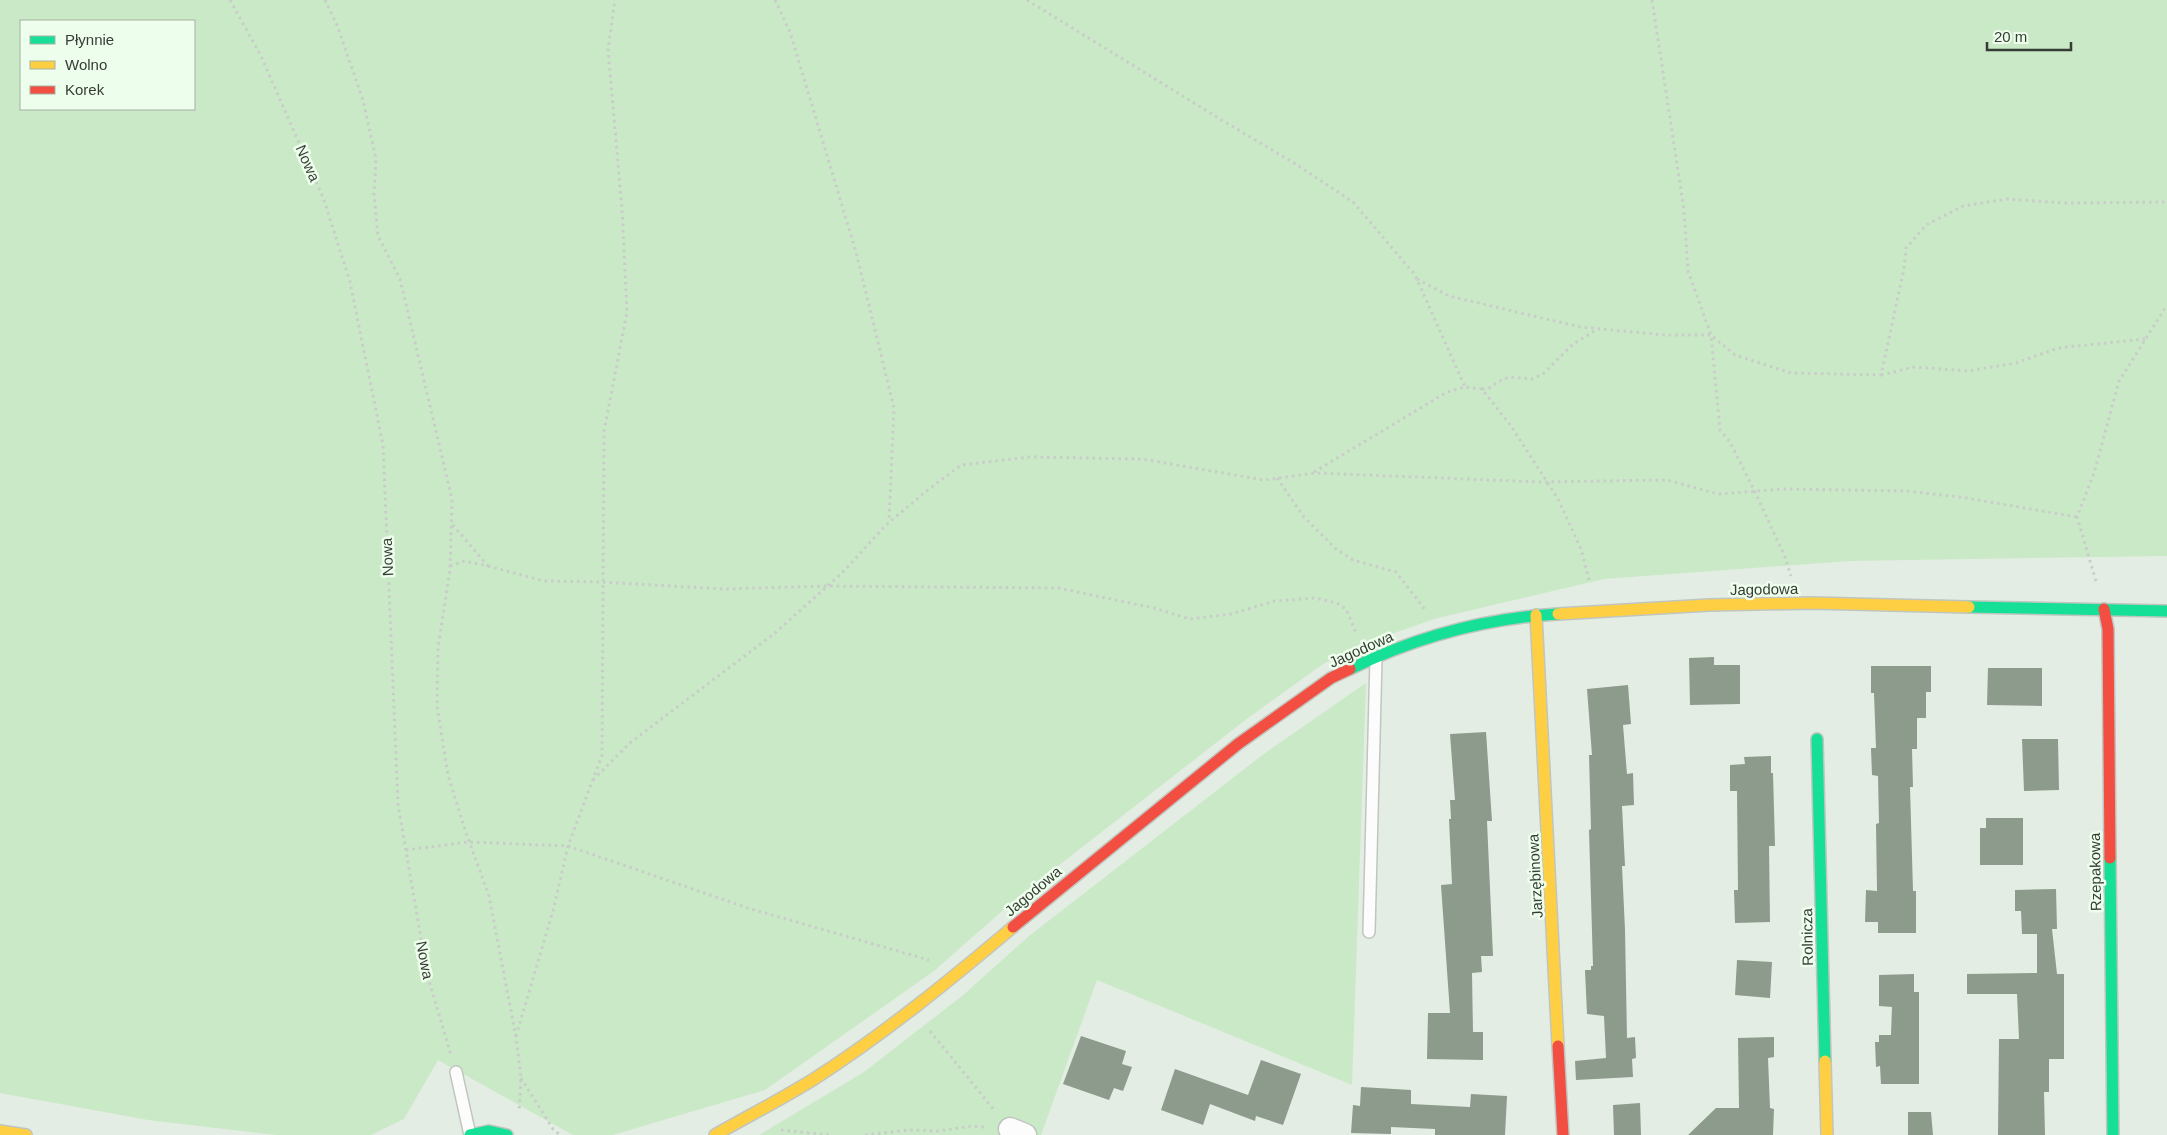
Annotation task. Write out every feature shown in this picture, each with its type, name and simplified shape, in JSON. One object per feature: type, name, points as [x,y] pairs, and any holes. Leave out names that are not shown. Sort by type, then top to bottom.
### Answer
[{"type":"street","name":"Jagodowa","points":[[715,1135],[813,1079],[864,1045],[955,976],[1055,892],[1238,744],[1331,678],[1371,658],[1464,628],[1536,615],[1709,605],[1800,603],[2167,611]]},
{"type":"street","name":"Rzepakowa","points":[[2104,609],[2108,629],[2113,1135]]},
{"type":"street","name":"Jarzębinowa","points":[[1536,615],[1563,1135]]},
{"type":"street","name":"Rolnicza","points":[[1817,739],[1827,1135]]},
{"type":"street","points":[[0,1131],[26,1135]]},
{"type":"street","points":[[470,1135],[489,1131],[507,1135]]},
{"type":"lane","points":[[1369,932],[1371,658]]},
{"type":"lane","points":[[456,1072],[470,1135]]},
{"type":"path","name":"Nowa","points":[[230,0],[261,56],[324,200],[350,282],[382,445],[398,804],[427,974],[456,1072]]},
{"type":"path","points":[[325,0],[337,25],[363,100],[376,159],[374,194],[378,236],[400,279],[452,499],[450,566],[438,647],[437,706],[448,775],[469,842],[489,896],[516,1037],[521,1078],[519,1116]]},
{"type":"path","points":[[516,1037],[554,911],[568,846],[602,755],[604,432],[627,312],[622,209],[608,49],[615,0]]},
{"type":"path","points":[[776,0],[790,32],[856,252],[894,408],[889,522]]},
{"type":"path","points":[[1027,0],[1294,163],[1353,202],[1417,278],[1465,387]]},
{"type":"path","points":[[1652,0],[1684,210],[1688,271],[1711,336],[1720,430],[1730,442],[1755,492],[1785,557],[1800,603]]},
{"type":"path","points":[[1881,375],[1904,269],[1906,248],[1926,225],[1963,206],[2007,199],[2065,203],[2167,202]]},
{"type":"path","points":[[1417,278],[1450,296],[1580,327],[1665,336],[1711,336],[1735,355],[1791,373],[1881,375],[1914,368],[1968,371],[2016,363],[2058,348],[2146,339]]},
{"type":"path","points":[[2104,609],[2077,517],[2094,473],[2119,381],[2167,305]]},
{"type":"path","points":[[1314,473],[1447,392],[1465,387],[1489,388],[1503,379],[1511,377],[1532,379],[1543,374],[1573,344],[1598,329]]},
{"type":"path","points":[[1482,389],[1511,426],[1558,499],[1581,549],[1592,593],[1592,612]]},
{"type":"path","points":[[593,780],[632,742],[775,633],[828,586],[889,522],[961,465],[1030,457],[1142,459],[1264,480],[1314,473],[1541,482],[1667,480],[1718,494],[1782,489],[1907,491],[1960,497],[2077,517]]},
{"type":"path","points":[[1277,478],[1304,517],[1336,549],[1352,560],[1396,572],[1429,614],[1464,628]]},
{"type":"path","points":[[451,522],[488,566]]},
{"type":"path","points":[[450,566],[464,561],[544,581],[603,582],[723,589],[828,586],[1058,588],[1154,608],[1190,619],[1231,614],[1275,601],[1316,598],[1337,602],[1346,609],[1371,658]]},
{"type":"path","points":[[406,850],[469,842],[568,846],[748,908],[936,962],[955,976]]},
{"type":"path","points":[[912,1010],[1018,1132]]},
{"type":"path","points":[[521,1078],[554,1129],[560,1135]]},
{"type":"path","points":[[865,1135],[909,1130],[938,1131],[972,1126],[1018,1132]]},
{"type":"path","points":[[774,1128],[830,1135]]},
{"type":"green space","points":[[0,0],[2167,0],[2167,556],[1849,561],[1604,579],[1434,619],[1369,642],[1323,664],[1244,721],[1017,898],[934,971],[765,1090],[613,1135],[573,1135],[438,1060],[404,1119],[371,1135],[276,1135],[148,1120],[0,1093]]},
{"type":"green space","points":[[1366,683],[1352,1085],[1097,980],[1041,1135],[759,1135],[864,1072],[962,996],[1029,936],[1265,753]]},
{"type":"building","points":[[1714,657],[1714,665],[1740,665],[1740,704],[1690,705],[1689,658]]},
{"type":"building","points":[[1871,666],[1931,666],[1931,692],[1926,692],[1926,718],[1917,718],[1917,749],[1912,749],[1913,787],[1910,787],[1913,891],[1916,891],[1916,933],[1878,933],[1878,922],[1865,922],[1866,890],[1877,891],[1876,824],[1879,823],[1878,776],[1872,775],[1871,748],[1876,748],[1874,693],[1871,693]]},
{"type":"building","points":[[1988,668],[2042,668],[2042,706],[1987,705]]},
{"type":"building","points":[[1628,685],[1631,724],[1623,725],[1627,774],[1633,773],[1634,805],[1622,806],[1625,866],[1622,866],[1627,1038],[1635,1037],[1636,1058],[1632,1059],[1633,1077],[1576,1080],[1575,1061],[1606,1058],[1604,1016],[1587,1014],[1585,970],[1591,970],[1591,966],[1593,966],[1589,830],[1591,829],[1589,755],[1592,755],[1587,689]]},
{"type":"building","points":[[1486,732],[1492,821],[1487,821],[1493,956],[1481,956],[1482,972],[1472,973],[1473,1032],[1483,1032],[1483,1060],[1427,1059],[1428,1013],[1450,1013],[1441,885],[1452,884],[1449,819],[1451,819],[1450,800],[1455,800],[1450,734]]},
{"type":"building","points":[[2022,739],[2058,739],[2059,790],[2024,791]]},
{"type":"building","points":[[1771,756],[1775,846],[1769,846],[1770,922],[1735,923],[1734,890],[1738,890],[1737,791],[1730,791],[1730,765],[1745,764],[1744,757]]},
{"type":"building","points":[[1986,818],[2023,818],[2023,865],[1980,865],[1980,828],[1986,828]]},
{"type":"building","points":[[2056,889],[2057,929],[2052,929],[2057,974],[2064,974],[2064,1059],[2049,1059],[2049,1092],[2044,1092],[2045,1135],[1998,1135],[1999,1039],[2019,1039],[2017,994],[1967,994],[1967,974],[2037,973],[2037,934],[2022,934],[2021,911],[2015,911],[2015,890]]},
{"type":"building","points":[[1737,960],[1772,962],[1770,998],[1735,995]]},
{"type":"building","points":[[1914,974],[1914,992],[1919,992],[1919,1084],[1881,1084],[1880,1066],[1876,1067],[1875,1042],[1879,1042],[1879,1035],[1891,1035],[1892,1007],[1879,1006],[1879,975]]},
{"type":"building","points":[[1081,1036],[1126,1051],[1122,1064],[1132,1067],[1123,1091],[1114,1088],[1109,1100],[1063,1084]]},
{"type":"building","points":[[1774,1037],[1774,1057],[1768,1058],[1770,1108],[1774,1109],[1773,1135],[1688,1135],[1716,1108],[1739,1108],[1738,1038]]},
{"type":"building","points":[[1261,1060],[1301,1074],[1283,1125],[1256,1116],[1255,1121],[1210,1104],[1203,1125],[1161,1110],[1175,1069],[1248,1095]]},
{"type":"building","points":[[1361,1087],[1411,1090],[1411,1104],[1470,1107],[1471,1094],[1507,1096],[1505,1135],[1435,1135],[1435,1129],[1391,1127],[1391,1134],[1351,1133],[1353,1105],[1360,1106]]},
{"type":"building","points":[[1640,1103],[1641,1135],[1614,1135],[1613,1105]]},
{"type":"building","points":[[1908,1112],[1931,1112],[1933,1135],[1908,1135]]},
{"type":"traffic: fast","points":[[1969,607],[2167,611]]},
{"type":"traffic: fast","points":[[1350,669],[1399,648],[1451,631],[1504,620],[1558,614]]},
{"type":"traffic: fast","points":[[1817,739],[1825,1061]]},
{"type":"traffic: fast","points":[[2110,858],[2113,1135]]},
{"type":"traffic: fast","points":[[470,1135],[489,1131],[507,1135]]},
{"type":"traffic: slow","points":[[1558,614],[1709,605],[1812,603],[1969,607]]},
{"type":"traffic: slow","points":[[1536,615],[1558,1046]]},
{"type":"traffic: slow","points":[[715,1135],[802,1086],[866,1044],[1013,927]]},
{"type":"traffic: slow","points":[[1825,1061],[1827,1135]]},
{"type":"traffic: slow","points":[[0,1131],[26,1135]]},
{"type":"traffic: jam","points":[[2104,609],[2108,629],[2110,858]]},
{"type":"traffic: jam","points":[[1013,927],[1238,744],[1331,678],[1350,669]]},
{"type":"traffic: jam","points":[[1558,1046],[1563,1135]]}]
